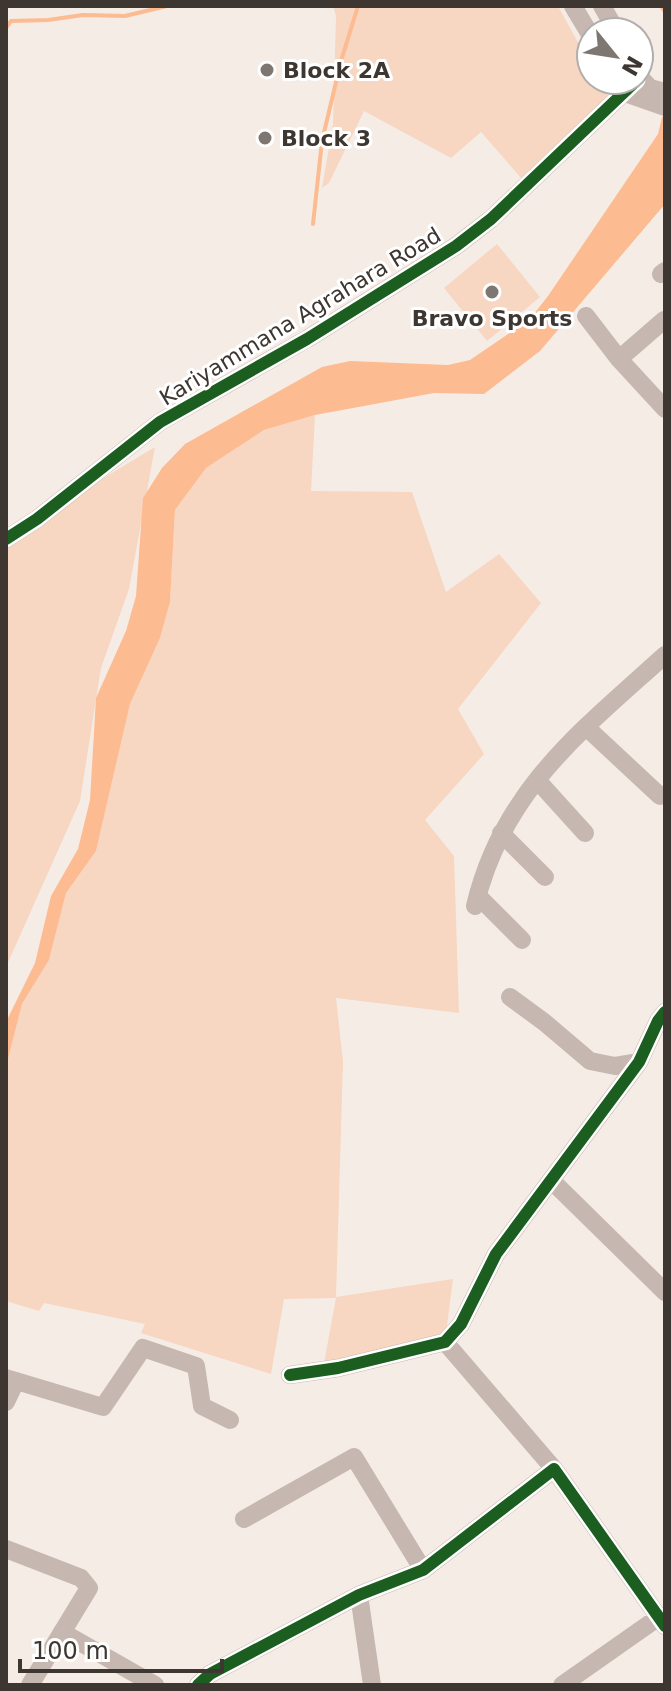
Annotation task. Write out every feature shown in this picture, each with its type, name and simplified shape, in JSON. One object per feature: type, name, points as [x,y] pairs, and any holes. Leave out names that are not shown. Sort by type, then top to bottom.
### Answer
[{"type":"street","name":"Kariyammana Agrahara Road","points":[[6,539],[37,519],[160,422],[307,339],[456,246],[491,219],[628,96]]},
{"type":"street","points":[[586,316],[619,359],[665,409]]},
{"type":"street","points":[[619,359],[664,320]]},
{"type":"street","points":[[522,940],[477,901],[485,866],[501,833],[537,780],[586,727],[664,658]]},
{"type":"street","points":[[586,727],[660,796]]},
{"type":"street","points":[[537,780],[585,833]]},
{"type":"street","points":[[501,833],[545,877]]},
{"type":"street","points":[[510,997],[590,1061],[615,1066],[639,1062]]},
{"type":"street","points":[[290,1375],[338,1368],[445,1342],[461,1324],[496,1254],[639,1062],[665,1012]]},
{"type":"street","points":[[552,1181],[665,1292]]},
{"type":"street","points":[[445,1342],[554,1469],[662,1621],[562,1685]]},
{"type":"street","points":[[6,1402],[11,1379],[103,1407],[143,1348],[196,1366],[202,1406],[230,1420]]},
{"type":"street","points":[[244,1519],[354,1457],[423,1570]]},
{"type":"street","points":[[198,1685],[210,1674],[359,1595],[423,1570],[554,1469]]},
{"type":"street","points":[[6,1549],[86,1582],[89,1588],[30,1685]]},
{"type":"street","points":[[359,1595],[372,1685]]},
{"type":"street","points":[[62,1632],[145,1683]]},
{"type":"shaded area","points":[[333,6],[558,6],[575,37],[575,96],[608,96],[521,178],[481,132],[451,158],[364,111],[329,183],[322,188],[333,124],[336,16]]},
{"type":"shaded area","points":[[662,117],[665,118],[665,204],[540,351],[484,394],[434,393],[315,415],[264,430],[206,468],[175,510],[170,602],[160,638],[130,704],[96,851],[66,893],[49,960],[22,1004],[6,1067],[6,1022],[35,963],[51,896],[78,849],[90,800],[96,698],[126,631],[136,596],[143,498],[162,468],[185,444],[322,367],[350,361],[448,365],[470,360],[530,319],[658,134]]},
{"type":"shaded area","name":"Bravo Sports","points":[[497,244],[540,297],[487,341],[444,288]]},
{"type":"shaded area","points":[[315,415],[311,491],[412,492],[446,592],[499,554],[541,603],[458,709],[484,754],[425,820],[454,856],[459,1013],[336,998],[343,1062],[336,1297],[453,1279],[446,1333],[324,1363],[336,1298],[284,1299],[271,1374],[141,1333],[145,1324],[44,1303],[39,1311],[6,1301],[6,1067],[22,1004],[49,960],[66,893],[96,851],[130,704],[160,638],[170,602],[175,510],[206,468],[264,430]]},
{"type":"shaded area","points":[[155,447],[129,589],[101,668],[80,801],[6,967],[6,537]]},
{"type":"waterway","points":[[6,28],[11,21],[83,15],[125,16],[167,6]]},
{"type":"waterway","points":[[313,224],[322,141],[358,6]]},
{"type":"waterway","points":[[661,6],[665,12]]},
{"type":"cycle path","points":[[6,539],[37,519],[160,422],[307,339],[456,246],[491,219],[620,96]]},
{"type":"cycle path","points":[[290,1375],[338,1368],[445,1342],[461,1324],[496,1254],[639,1062],[665,1012]]},
{"type":"cycle path","points":[[198,1685],[210,1674],[359,1595],[423,1570],[554,1469],[665,1626]]},
{"type":"place","name":"Block 2A","points":[[267,70]]},
{"type":"place","name":"Block 3","points":[[265,138]]},
{"type":"place","name":"Bravo Sports","points":[[492,292]]}]
